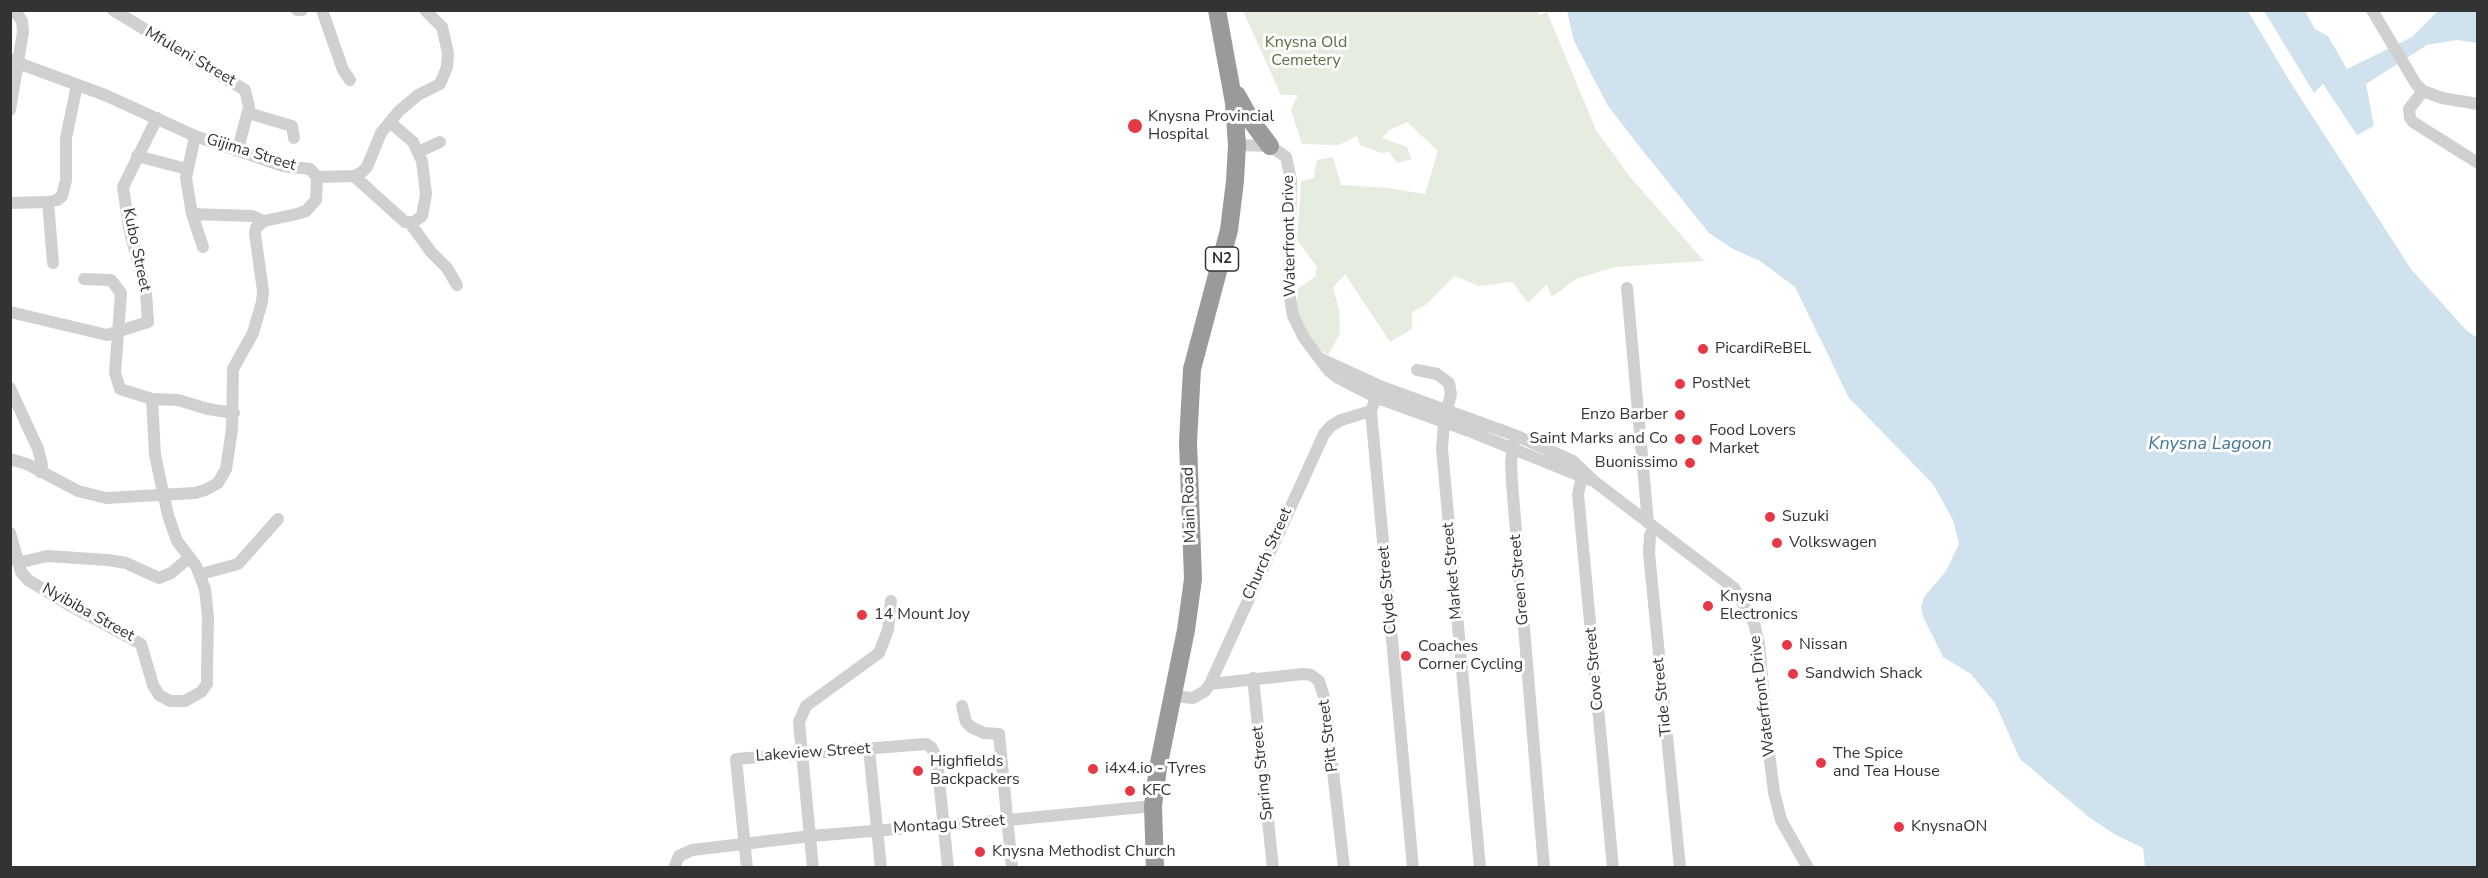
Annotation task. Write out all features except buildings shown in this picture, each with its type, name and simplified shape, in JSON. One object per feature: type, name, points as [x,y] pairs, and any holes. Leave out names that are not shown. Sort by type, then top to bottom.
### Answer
[{"type":"highway","name":"N2","points":[[1217,10],[1232,85],[1237,145]]},
{"type":"highway","points":[[1232,85],[1252,122],[1270,146]]},
{"type":"highway","name":"Main Road","points":[[1155,867],[1153,806],[1158,768],[1186,630],[1193,579],[1188,442],[1192,369],[1229,230],[1237,145]]},
{"type":"street","points":[[10,110],[14,60],[23,32],[22,21],[14,10]]},
{"type":"street","name":"Mfuleni Street","points":[[113,10],[190,59],[239,85],[248,95],[248,113]]},
{"type":"street","points":[[297,10],[302,10]]},
{"type":"street","points":[[322,10],[344,70],[350,80]]},
{"type":"street","points":[[425,10],[437,20],[444,36],[448,53],[443,80],[440,84],[407,102],[381,134],[367,167],[354,176],[399,217],[410,223],[431,252],[447,268],[457,285]]},
{"type":"street","points":[[2372,10],[2416,84],[2423,91],[2442,98],[2478,104]]},
{"type":"street","name":"Gijima Street","points":[[14,60],[157,118],[195,136],[284,166],[310,169],[317,177],[354,176]]},
{"type":"street","points":[[10,203],[57,200],[64,190],[66,138],[77,85]]},
{"type":"street","points":[[2423,91],[2411,104],[2410,118],[2478,163]]},
{"type":"street","points":[[238,149],[248,113],[292,126],[294,138]]},
{"type":"street","name":"Kubo Street","points":[[118,333],[147,323],[149,318],[146,293],[129,228],[123,191],[124,182],[157,118]]},
{"type":"street","points":[[391,123],[405,133],[418,152],[426,178],[426,203],[422,216],[410,223]]},
{"type":"street","points":[[195,136],[186,183],[192,214],[203,247]]},
{"type":"street","points":[[418,152],[440,142]]},
{"type":"street","points":[[1237,145],[1270,146]]},
{"type":"street","name":"Waterfront Drive","points":[[1270,146],[1286,157],[1289,166],[1289,291],[1293,316],[1304,338],[1328,370],[1338,378],[1445,416],[1517,436],[1572,461],[1582,474]]},
{"type":"street","points":[[137,156],[187,169]]},
{"type":"street","points":[[10,459],[27,464],[78,492],[93,496],[122,499],[165,496],[195,493],[214,487],[226,469],[234,413],[233,369],[253,333],[262,302],[263,291],[256,228],[264,221],[306,212],[316,200],[317,177]]},
{"type":"street","points":[[48,202],[53,263]]},
{"type":"street","points":[[192,214],[252,216],[264,221]]},
{"type":"street","points":[[84,279],[111,280],[121,293],[116,383],[120,389],[152,399],[178,400],[208,409],[234,413]]},
{"type":"street","name":"Tide Street","points":[[1627,288],[1645,495],[1651,526],[1649,553],[1680,867]]},
{"type":"street","points":[[10,312],[107,335],[118,333]]},
{"type":"street","name":"Market Street","points":[[1417,370],[1437,374],[1449,383],[1451,394],[1445,416],[1442,449],[1480,867]]},
{"type":"street","points":[[10,388],[38,449],[42,465],[40,472]]},
{"type":"street","name":"Clyde Street","points":[[1378,392],[1371,411],[1413,867]]},
{"type":"street","name":"Nyibiba Street","points":[[10,533],[21,572],[28,580],[141,644],[153,685],[159,695],[170,701],[191,699],[201,692],[207,684],[207,600],[201,574],[177,541],[155,455],[152,399]]},
{"type":"street","name":"Church Street","points":[[1209,684],[1324,434],[1341,420],[1371,411]]},
{"type":"street","name":"Waterfront Drive","points":[[1445,416],[1512,448],[1582,474],[1734,588],[1754,623],[1759,644],[1774,792],[1781,820],[1808,867]]},
{"type":"street","name":"Green Street","points":[[1517,436],[1512,448],[1512,483],[1544,867]]},
{"type":"street","name":"Cove Street","points":[[1582,474],[1578,494],[1613,867]]},
{"type":"street","points":[[1627,506],[1645,495]]},
{"type":"street","points":[[201,574],[238,564],[278,519]]},
{"type":"street","points":[[18,563],[47,556],[108,560],[126,563],[159,578],[171,573],[189,558]]},
{"type":"street","points":[[813,867],[799,722],[806,706],[879,653],[888,630],[891,601]]},
{"type":"street","name":"Pitt Street","points":[[1209,684],[1303,674],[1311,675],[1323,687],[1344,867]]},
{"type":"street","name":"Spring Street","points":[[1253,678],[1273,867]]},
{"type":"street","points":[[1172,696],[1193,698],[1204,691],[1209,684]]},
{"type":"street","points":[[962,706],[966,722],[971,727],[984,733],[999,734],[1012,867]]},
{"type":"street","name":"Lakeview Street","points":[[745,844],[736,759],[926,744],[935,753],[945,825]]},
{"type":"street","points":[[869,749],[881,867]]},
{"type":"street","name":"Montagu Street","points":[[674,867],[676,861],[684,853],[745,844],[811,836],[1153,806]]},
{"type":"street","points":[[945,825],[948,867]]},
{"type":"street","points":[[745,844],[747,867]]},
{"type":"green space","name":"Knysna Old Cemetery","points":[[1537,10],[1539,15],[1547,12],[1596,130],[1630,177],[1704,261],[1615,267],[1576,279],[1551,296],[1547,284],[1528,303],[1512,282],[1479,286],[1454,276],[1427,304],[1412,312],[1412,329],[1390,342],[1345,274],[1333,288],[1339,309],[1340,333],[1328,355],[1314,346],[1296,316],[1298,288],[1315,277],[1317,267],[1297,240],[1301,181],[1314,178],[1317,160],[1333,157],[1341,185],[1388,188],[1425,194],[1438,151],[1407,122],[1389,130],[1382,138],[1407,147],[1412,159],[1397,163],[1389,152],[1381,153],[1360,145],[1357,136],[1339,145],[1302,144],[1291,110],[1298,95],[1281,95],[1243,11]]},
{"type":"water","points":[[2470,10],[2477,12],[2477,43],[2457,40],[2427,45],[2366,84],[2374,126],[2357,135],[2323,84],[2314,93],[2264,11],[2305,11],[2315,29],[2328,36],[2347,69],[2412,37],[2438,11]]},
{"type":"water","name":"Knysna Lagoon","points":[[1567,11],[2248,11],[2289,80],[2411,269],[2466,330],[2477,338],[2477,867],[2145,867],[2143,848],[2116,835],[2090,818],[2020,759],[1995,703],[1971,674],[1943,657],[1923,617],[1921,607],[1924,597],[1946,571],[1959,544],[1953,520],[1933,484],[1849,398],[1795,287],[1760,261],[1733,249],[1709,233],[1608,106],[1574,41]]},
{"type":"place","name":"Knysna Provincial Hospital","points":[[1135,126]]},
{"type":"place","name":"PicardiReBEL","points":[[1703,349]]},
{"type":"place","name":"PostNet","points":[[1680,384]]},
{"type":"place","name":"Enzo Barber","points":[[1680,415]]},
{"type":"place","name":"Saint Marks and Co","points":[[1680,439]]},
{"type":"place","name":"Food Lovers Market","points":[[1697,440]]},
{"type":"place","name":"Buonissimo","points":[[1690,463]]},
{"type":"place","name":"Suzuki","points":[[1770,517]]},
{"type":"place","name":"Volkswagen","points":[[1777,543]]},
{"type":"place","name":"Knysna Electronics","points":[[1708,606]]},
{"type":"place","name":"14 Mount Joy","points":[[862,615]]},
{"type":"place","name":"Nissan","points":[[1787,645]]},
{"type":"place","name":"Coaches Corner Cycling","points":[[1406,656]]},
{"type":"place","name":"Sandwich Shack","points":[[1793,674]]},
{"type":"place","name":"The Spice and Tea House","points":[[1821,763]]},
{"type":"place","name":"i4x4.io - Tyres","points":[[1093,769]]},
{"type":"place","name":"Highfields Backpackers","points":[[918,771]]},
{"type":"place","name":"KFC","points":[[1130,791]]},
{"type":"place","name":"KnysnaON","points":[[1899,827]]},
{"type":"place","name":"Knysna Methodist Church","points":[[980,852]]}]
